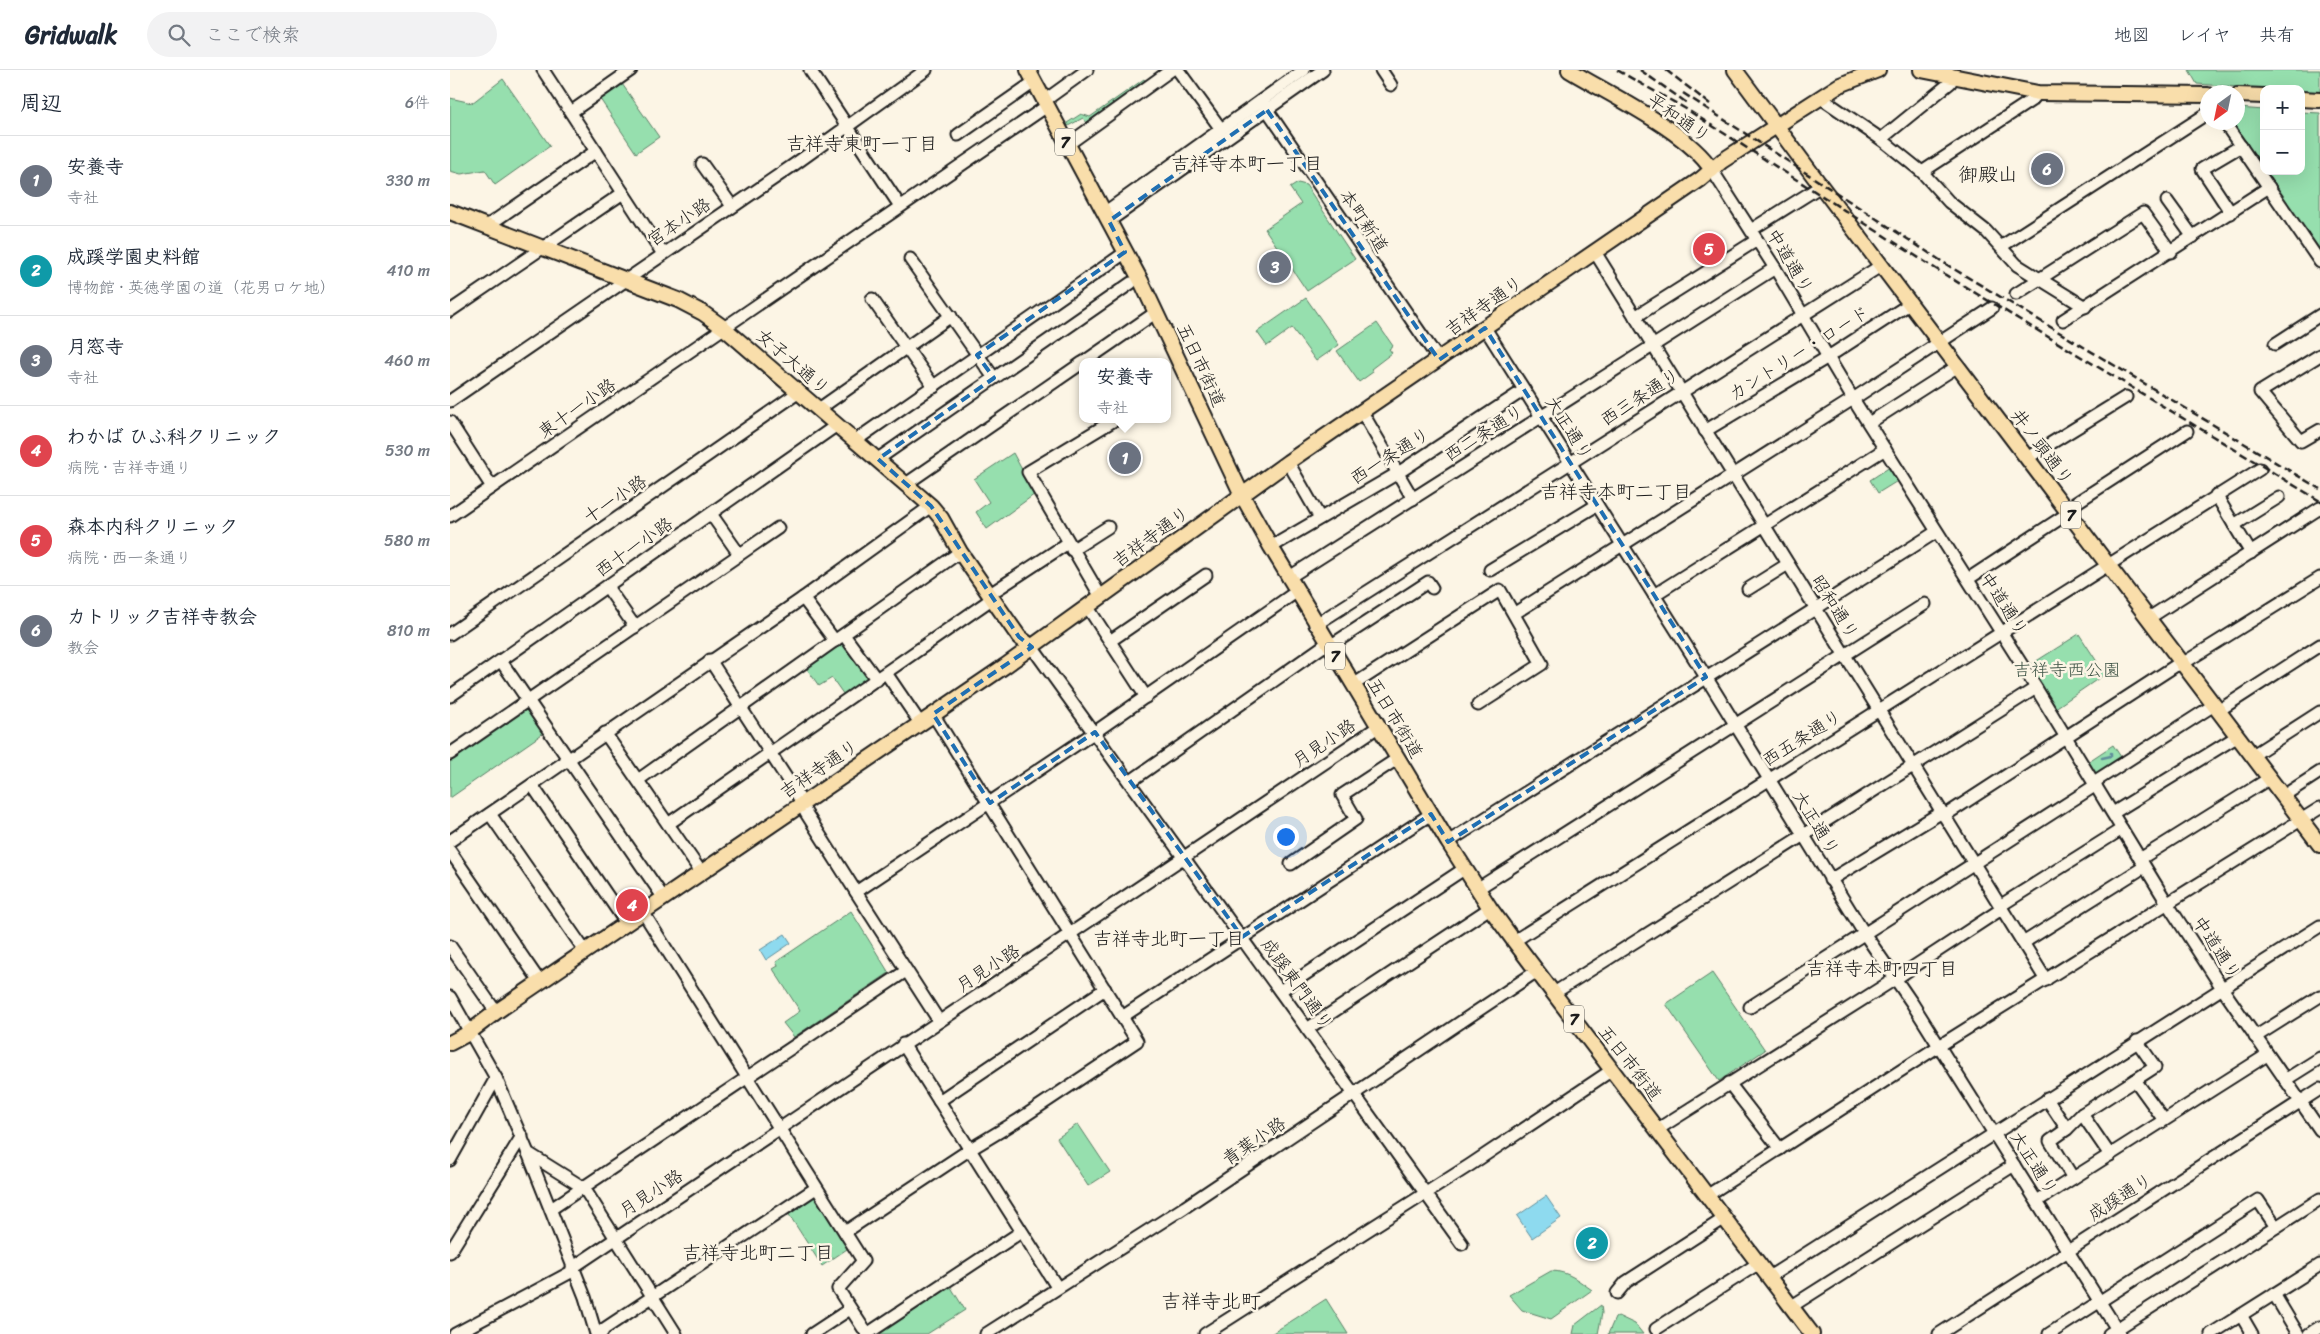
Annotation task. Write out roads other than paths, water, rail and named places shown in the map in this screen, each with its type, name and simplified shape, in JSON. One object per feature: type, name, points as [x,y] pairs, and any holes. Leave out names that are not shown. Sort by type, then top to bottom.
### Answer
[{"type":"main road","name":"平和通り","points":[[1569,70],[1688,142],[1706,160],[1712,170]]},
{"type":"main road","points":[[1921,70],[2038,93],[2200,95]]},
{"type":"main road","name":"井ノ頭通り","points":[[1738,71],[1821,186],[2320,845]]},
{"type":"main road","name":"吉祥寺通り","points":[[450,1043],[470,1032],[663,897],[1032,647],[1288,462],[1701,180],[1712,170],[1847,81],[1870,71]]},
{"type":"main road","name":"五日市街道","points":[[1032,74],[1067,145],[1126,252],[1242,495],[1296,592],[1464,869],[1514,941],[1708,1194],[1812,1334]]},
{"type":"main road","points":[[2245,95],[2260,96]]},
{"type":"main road","points":[[2305,98],[2320,100]]},
{"type":"main road","name":"女子大通り","points":[[450,212],[684,303],[724,328],[931,506],[944,522],[960,552],[1019,637],[1032,647]]},
{"type":"street","points":[[543,70],[664,254]]},
{"type":"street","points":[[571,112],[631,70]]},
{"type":"street","points":[[810,70],[900,206]]},
{"type":"street","name":"宮本小路","points":[[450,401],[926,70]]},
{"type":"street","name":"東十一小路","points":[[450,516],[1046,104],[1087,70]]},
{"type":"street","points":[[1067,145],[1172,70]]},
{"type":"street","points":[[1178,70],[1221,129]]},
{"type":"street","points":[[1107,217],[1221,129],[1323,70]]},
{"type":"street","points":[[1381,70],[1391,85]]},
{"type":"street","points":[[1107,217],[1264,105],[1299,71]]},
{"type":"street","points":[[958,135],[1032,74]]},
{"type":"street","points":[[1881,139],[1950,83],[1954,76]]},
{"type":"street","points":[[1922,172],[2032,100],[2038,93]]},
{"type":"street","points":[[1821,98],[1881,139],[1922,172],[1950,202],[1986,230],[2017,265],[2084,307]]},
{"type":"street","name":"本町新道","points":[[1264,105],[1439,360]]},
{"type":"street","points":[[2002,246],[2200,118]]},
{"type":"street","points":[[2230,130],[2320,262]]},
{"type":"street","points":[[2231,213],[2202,169],[2242,146]]},
{"type":"street","points":[[487,226],[596,151]]},
{"type":"street","points":[[702,164],[732,206]]},
{"type":"street","name":"中道通り","points":[[1712,170],[1775,268],[1801,314],[1936,532],[1968,579],[2036,688],[2167,903],[2255,1037],[2320,1128]]},
{"type":"street","points":[[1635,317],[1821,186]]},
{"type":"street","points":[[2063,320],[2269,187]]},
{"type":"street","points":[[450,311],[623,193]]},
{"type":"street","points":[[2167,200],[2192,237]]},
{"type":"street","points":[[2016,294],[2142,213],[2171,252]]},
{"type":"street","points":[[856,440],[1126,252]]},
{"type":"street","name":"昭和通り","points":[[1594,252],[2046,980]]},
{"type":"street","points":[[910,259],[994,378]]},
{"type":"street","name":"西三条通り","points":[[1315,624],[1801,314],[1882,265]]},
{"type":"street","name":"西二条通り","points":[[1288,578],[1775,268]]},
{"type":"street","points":[[878,459],[1131,283]]},
{"type":"street","points":[[872,299],[934,387]]},
{"type":"street","name":"カントリー・ロード","points":[[1705,431],[1828,357],[1911,303]]},
{"type":"street","points":[[1515,613],[1853,399],[1992,308]]},
{"type":"street","points":[[1089,358],[1155,313]]},
{"type":"street","points":[[2275,344],[2320,315]]},
{"type":"street","points":[[819,409],[951,316]]},
{"type":"street","name":"大正通り","points":[[1485,328],[1706,677],[1830,880],[1994,1132],[2100,1302],[2115,1332]]},
{"type":"street","points":[[2320,355],[2260,392],[2301,441],[2320,430]]},
{"type":"street","points":[[906,484],[1079,365]]},
{"type":"street","points":[[1869,423],[1958,366]]},
{"type":"street","name":"西一条通り","points":[[1271,547],[1398,473],[1524,390]]},
{"type":"street","name":"十一小路","points":[[450,634],[799,392]]},
{"type":"street","points":[[2028,458],[2126,397]]},
{"type":"street","points":[[1362,412],[1413,499]]},
{"type":"street","points":[[450,422],[492,487]]},
{"type":"street","points":[[1101,597],[1028,472],[1109,423]]},
{"type":"street","name":"西十一小路","points":[[450,696],[837,426]]},
{"type":"street","points":[[1968,579],[2064,516],[2071,506],[2187,431]]},
{"type":"street","points":[[1654,594],[1885,449]]},
{"type":"street","points":[[1288,462],[1320,518]]},
{"type":"street","name":"西五条通り","points":[[1514,941],[1768,779],[1879,711],[2216,495],[2260,469]]},
{"type":"street","points":[[2216,495],[2251,553]]},
{"type":"street","points":[[2234,525],[2279,497]]},
{"type":"street","points":[[1490,570],[1597,505]]},
{"type":"street","points":[[450,841],[569,760],[710,660],[803,598],[931,506]]},
{"type":"street","points":[[2149,618],[2320,508]]},
{"type":"street","points":[[712,514],[739,554]]},
{"type":"street","points":[[668,824],[881,677],[991,596],[1070,546],[1108,527]]},
{"type":"street","points":[[450,754],[778,528]]},
{"type":"street","points":[[1448,842],[1936,532]]},
{"type":"street","points":[[638,780],[960,552]]},
{"type":"street","points":[[1748,589],[1788,564]]},
{"type":"street","points":[[1110,641],[1206,575]]},
{"type":"street","points":[[1830,880],[1943,814],[2066,738],[2175,666],[2182,664],[2320,578]]},
{"type":"street","points":[[1130,781],[1328,645],[1428,582],[1432,588]]},
{"type":"street","points":[[607,587],[635,627]]},
{"type":"street","points":[[1353,685],[1500,590],[1515,613],[1542,664],[1478,706]]},
{"type":"street","points":[[856,892],[1095,732],[1296,592]]},
{"type":"street","points":[[803,598],[839,638],[881,677],[920,723]]},
{"type":"street","points":[[1477,889],[1925,604]]},
{"type":"street","points":[[1087,606],[1146,697]]},
{"type":"street","points":[[1750,1007],[2095,784],[2320,645]]},
{"type":"street","name":"成蹊東門通り","points":[[1032,647],[1462,1244]]},
{"type":"street","points":[[710,660],[939,1021]]},
{"type":"street","points":[[502,661],[663,897]]},
{"type":"street","points":[[1554,993],[2036,688]]},
{"type":"street","points":[[2253,755],[2320,712]]},
{"type":"street","points":[[845,1232],[1137,1041],[934,714]]},
{"type":"street","name":"月見小路","points":[[455,1334],[573,1270],[616,1238],[780,1130],[903,1044],[1071,935],[1378,727]]},
{"type":"street","points":[[605,733],[701,872]]},
{"type":"street","points":[[2113,813],[2238,736]]},
{"type":"street","points":[[1291,864],[1356,818],[1342,795],[1397,759]]},
{"type":"street","points":[[2283,796],[2320,772]]},
{"type":"street","points":[[2023,943],[2270,778]]},
{"type":"street","points":[[532,785],[626,923]]},
{"type":"street","points":[[1708,1194],[1939,1046],[2320,808]]},
{"type":"street","points":[[490,814],[585,951]]},
{"type":"street","points":[[1122,1017],[1431,814]]},
{"type":"street","points":[[1658,1129],[1896,979],[2001,908],[2003,904],[2122,829]]},
{"type":"street","points":[[450,851],[540,982]]},
{"type":"street","points":[[1280,991],[1464,869]]},
{"type":"street","points":[[1307,1029],[1490,908]]},
{"type":"street","points":[[643,912],[862,1261],[838,1289],[867,1334],[1021,1232]]},
{"type":"street","points":[[1770,1277],[1994,1132],[2320,926]]},
{"type":"street","points":[[450,946],[496,1012]]},
{"type":"street","points":[[551,1209],[906,971]]},
{"type":"street","name":"青葉小路","points":[[986,1334],[1193,1202],[1537,971]]},
{"type":"street","points":[[939,1101],[1105,989]]},
{"type":"street","points":[[2255,1037],[2320,996]]},
{"type":"street","points":[[450,997],[496,1078],[522,1136],[585,1297],[596,1334]]},
{"type":"street","points":[[2073,1178],[2050,1141],[2067,1130],[2082,1114],[2155,1067],[2137,1041]]},
{"type":"street","points":[[903,1044],[1057,1287]]},
{"type":"street","points":[[2037,1201],[2268,1055]]},
{"type":"street","points":[[2285,1080],[2320,1058]]},
{"type":"street","points":[[1205,1334],[1612,1070]]},
{"type":"street","points":[[451,1155],[496,1078]]},
{"type":"street","points":[[2135,1080],[2164,1120]]},
{"type":"street","points":[[1729,1083],[1780,1149]]},
{"type":"street","name":"成蹊通り","points":[[1938,1334],[2320,1090]]},
{"type":"street","points":[[2046,1099],[2067,1130]]},
{"type":"street","points":[[2082,1114],[2110,1155]]},
{"type":"street","points":[[450,1252],[522,1136]]},
{"type":"street","points":[[528,1154],[584,1188],[676,1334]]},
{"type":"street","points":[[1792,1306],[2014,1165]]},
{"type":"street","points":[[600,1334],[604,1329],[652,1296],[816,1188]]},
{"type":"street","points":[[2115,1332],[2320,1199]]},
{"type":"street","points":[[2049,1334],[2258,1200],[2276,1228]]},
{"type":"street","points":[[1616,1293],[1626,1282],[1725,1218]]},
{"type":"street","points":[[1656,1329],[1759,1264]]},
{"type":"street","points":[[2211,1334],[2320,1265]]},
{"type":"street","points":[[2274,1294],[2298,1334]]},
{"type":"street","points":[[812,1334],[850,1309]]},
{"type":"street","points":[[2241,1315],[2252,1334]]},
{"type":"street","points":[[2309,1334],[2320,1327]]},
{"type":"water","points":[[785,934],[791,943],[766,960],[760,950]]},
{"type":"water","points":[[1546,1196],[1561,1218],[1532,1238],[1517,1216]]},
{"type":"waterway","points":[[2102,758],[2111,756],[2111,753]]},
{"type":"railway","points":[[1617,70],[1686,109],[1944,274],[2320,501]]},
{"type":"railway","points":[[1640,70],[1687,103]]},
{"type":"railway","points":[[1666,70],[1710,104]]},
{"type":"railway","points":[[1683,93],[1949,266],[2320,489]]},
{"type":"place","name":"カトリック吉祥寺教会","points":[[2047,169]]},
{"type":"place","name":"森本内科クリニック","points":[[1709,249]]},
{"type":"place","name":"月窓寺","points":[[1275,267]]},
{"type":"place","name":"安養寺","points":[[1125,458]]},
{"type":"place","name":"わかば ひふ科クリニック","points":[[632,905]]},
{"type":"place","name":"成蹊学園史料館","points":[[1592,1243]]},
{"type":"district","name":"吉祥寺東町一丁目","points":[[862,143]]},
{"type":"district","name":"吉祥寺本町一丁目","points":[[1247,163]]},
{"type":"district","name":"御殿山","points":[[1988,174]]},
{"type":"district","name":"吉祥寺本町二丁目","points":[[1616,491]]},
{"type":"district","name":"吉祥寺北町一丁目","points":[[1169,938]]},
{"type":"district","name":"吉祥寺本町四丁目","points":[[1882,968]]},
{"type":"district","name":"吉祥寺北町二丁目","points":[[758,1252]]},
{"type":"district","name":"吉祥寺北町","points":[[1211,1301]]},
{"type":"park label","name":"吉祥寺西公園","points":[[2067,670]]}]
